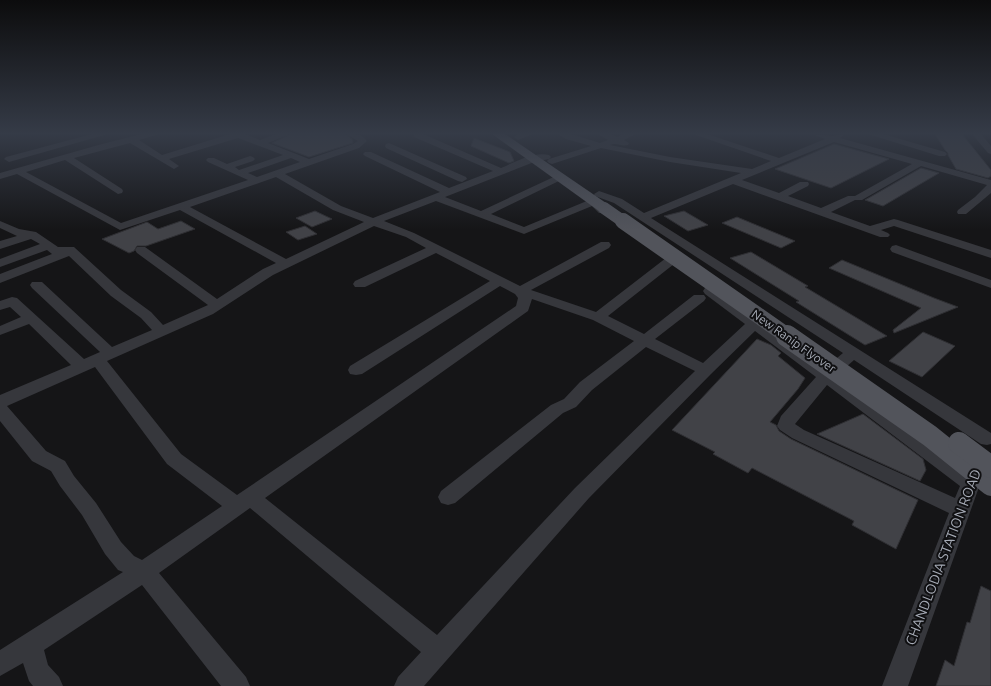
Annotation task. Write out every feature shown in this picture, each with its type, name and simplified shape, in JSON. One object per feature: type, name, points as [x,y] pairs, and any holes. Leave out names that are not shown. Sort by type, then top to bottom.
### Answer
[{"type":"main road","points":[[542,166],[560,178],[603,202]]},
{"type":"main road","points":[[558,166],[603,202]]},
{"type":"main road","name":"New Ranip Flyover","points":[[603,202],[941,430],[991,467]]},
{"type":"main road","name":"New Ranip Flyover","points":[[603,202],[930,436],[981,484]]},
{"type":"street","points":[[0,176],[35,166]]},
{"type":"street","points":[[80,166],[118,191]]},
{"type":"street","points":[[239,172],[259,166]]},
{"type":"street","points":[[269,166],[337,208],[410,235],[520,291],[598,317],[705,370]]},
{"type":"street","points":[[18,171],[120,227],[297,166]]},
{"type":"street","points":[[394,166],[421,179],[442,194],[481,215],[524,231],[603,202],[618,201],[853,353],[989,434]]},
{"type":"street","points":[[398,168],[405,166]]},
{"type":"street","points":[[433,166],[462,179]]},
{"type":"street","points":[[421,179],[459,166]]},
{"type":"street","points":[[489,166],[501,171]]},
{"type":"street","points":[[0,402],[208,311],[268,272],[375,221],[514,166]]},
{"type":"street","points":[[718,166],[758,170]]},
{"type":"street","points":[[745,166],[758,170]]},
{"type":"street","points":[[643,217],[768,166]]},
{"type":"street","points":[[822,212],[855,198],[914,166]]},
{"type":"street","points":[[931,166],[991,183]]},
{"type":"street","points":[[226,167],[256,180]]},
{"type":"street","points":[[481,215],[560,178]]},
{"type":"street","points":[[733,180],[884,235]]},
{"type":"street","points":[[779,197],[804,184]]},
{"type":"street","points":[[962,212],[979,199],[991,187]]},
{"type":"street","points":[[603,202],[599,208],[754,324],[981,484]]},
{"type":"street","points":[[181,206],[285,263]]},
{"type":"street","points":[[870,230],[894,222],[991,254]]},
{"type":"street","points":[[0,224],[16,232],[32,234],[49,245],[55,251],[70,250],[116,293],[146,315],[160,332]]},
{"type":"street","points":[[0,245],[32,234]]},
{"type":"street","points":[[0,263],[49,245]]},
{"type":"street","points":[[520,291],[605,245]]},
{"type":"street","points":[[360,284],[436,248]]},
{"type":"street","points":[[896,249],[991,284]]},
{"type":"street","points":[[0,279],[70,250]]},
{"type":"street","points":[[141,250],[217,305]]},
{"type":"street","points":[[598,317],[670,261]]},
{"type":"street","points":[[356,370],[501,280]]},
{"type":"street","points":[[37,285],[174,459],[244,502],[438,651]]},
{"type":"street","points":[[0,664],[144,571],[523,308],[525,298],[520,291]]},
{"type":"street","points":[[448,497],[557,409],[570,403],[586,386],[699,298]]},
{"type":"street","points":[[0,306],[12,301],[31,318],[97,360]]},
{"type":"street","points":[[0,331],[31,318]]},
{"type":"street","points":[[406,686],[582,493],[705,370],[754,324]]},
{"type":"street","points":[[853,353],[826,376],[787,420],[786,426],[798,434],[960,509]]},
{"type":"street","points":[[0,409],[39,456],[58,466],[67,481],[89,509],[113,548],[126,563],[144,571],[237,686]]},
{"type":"street","name":"CHANDLODIA STATION ROAD","points":[[895,686],[960,509],[981,484],[989,434]]},
{"type":"street","points":[[30,644],[38,672],[50,686]]},
{"type":"building","points":[[782,166],[875,166],[831,188],[775,169]]},
{"type":"building","points":[[954,166],[988,166],[991,170],[991,176],[988,178],[956,169]]},
{"type":"building","points":[[921,168],[939,173],[883,206],[865,200]]},
{"type":"building","points":[[315,211],[332,219],[312,227],[296,218]]},
{"type":"building","points":[[684,211],[708,225],[688,231],[664,216]]},
{"type":"building","points":[[737,217],[795,241],[781,248],[722,223]]},
{"type":"building","points":[[181,221],[195,229],[146,246],[137,246],[134,251],[129,253],[102,239],[147,222],[158,229]]},
{"type":"building","points":[[305,226],[317,234],[298,240],[286,232]]},
{"type":"building","points":[[751,252],[808,286],[805,287],[887,336],[865,345],[796,302],[799,301],[730,258]]},
{"type":"building","points":[[842,260],[958,307],[894,333],[893,330],[921,308],[829,268]]},
{"type":"building","points":[[923,332],[955,346],[922,377],[889,361]]},
{"type":"building","points":[[757,339],[771,345],[781,353],[778,356],[805,378],[798,389],[770,422],[776,425],[779,431],[791,439],[918,500],[896,549],[852,525],[854,521],[752,468],[748,473],[713,454],[715,452],[672,430]]},
{"type":"building","points":[[863,414],[923,459],[926,470],[920,481],[817,434]]},
{"type":"building","points":[[981,586],[991,591],[991,686],[936,686],[945,660],[954,666],[967,622],[970,623]]}]
